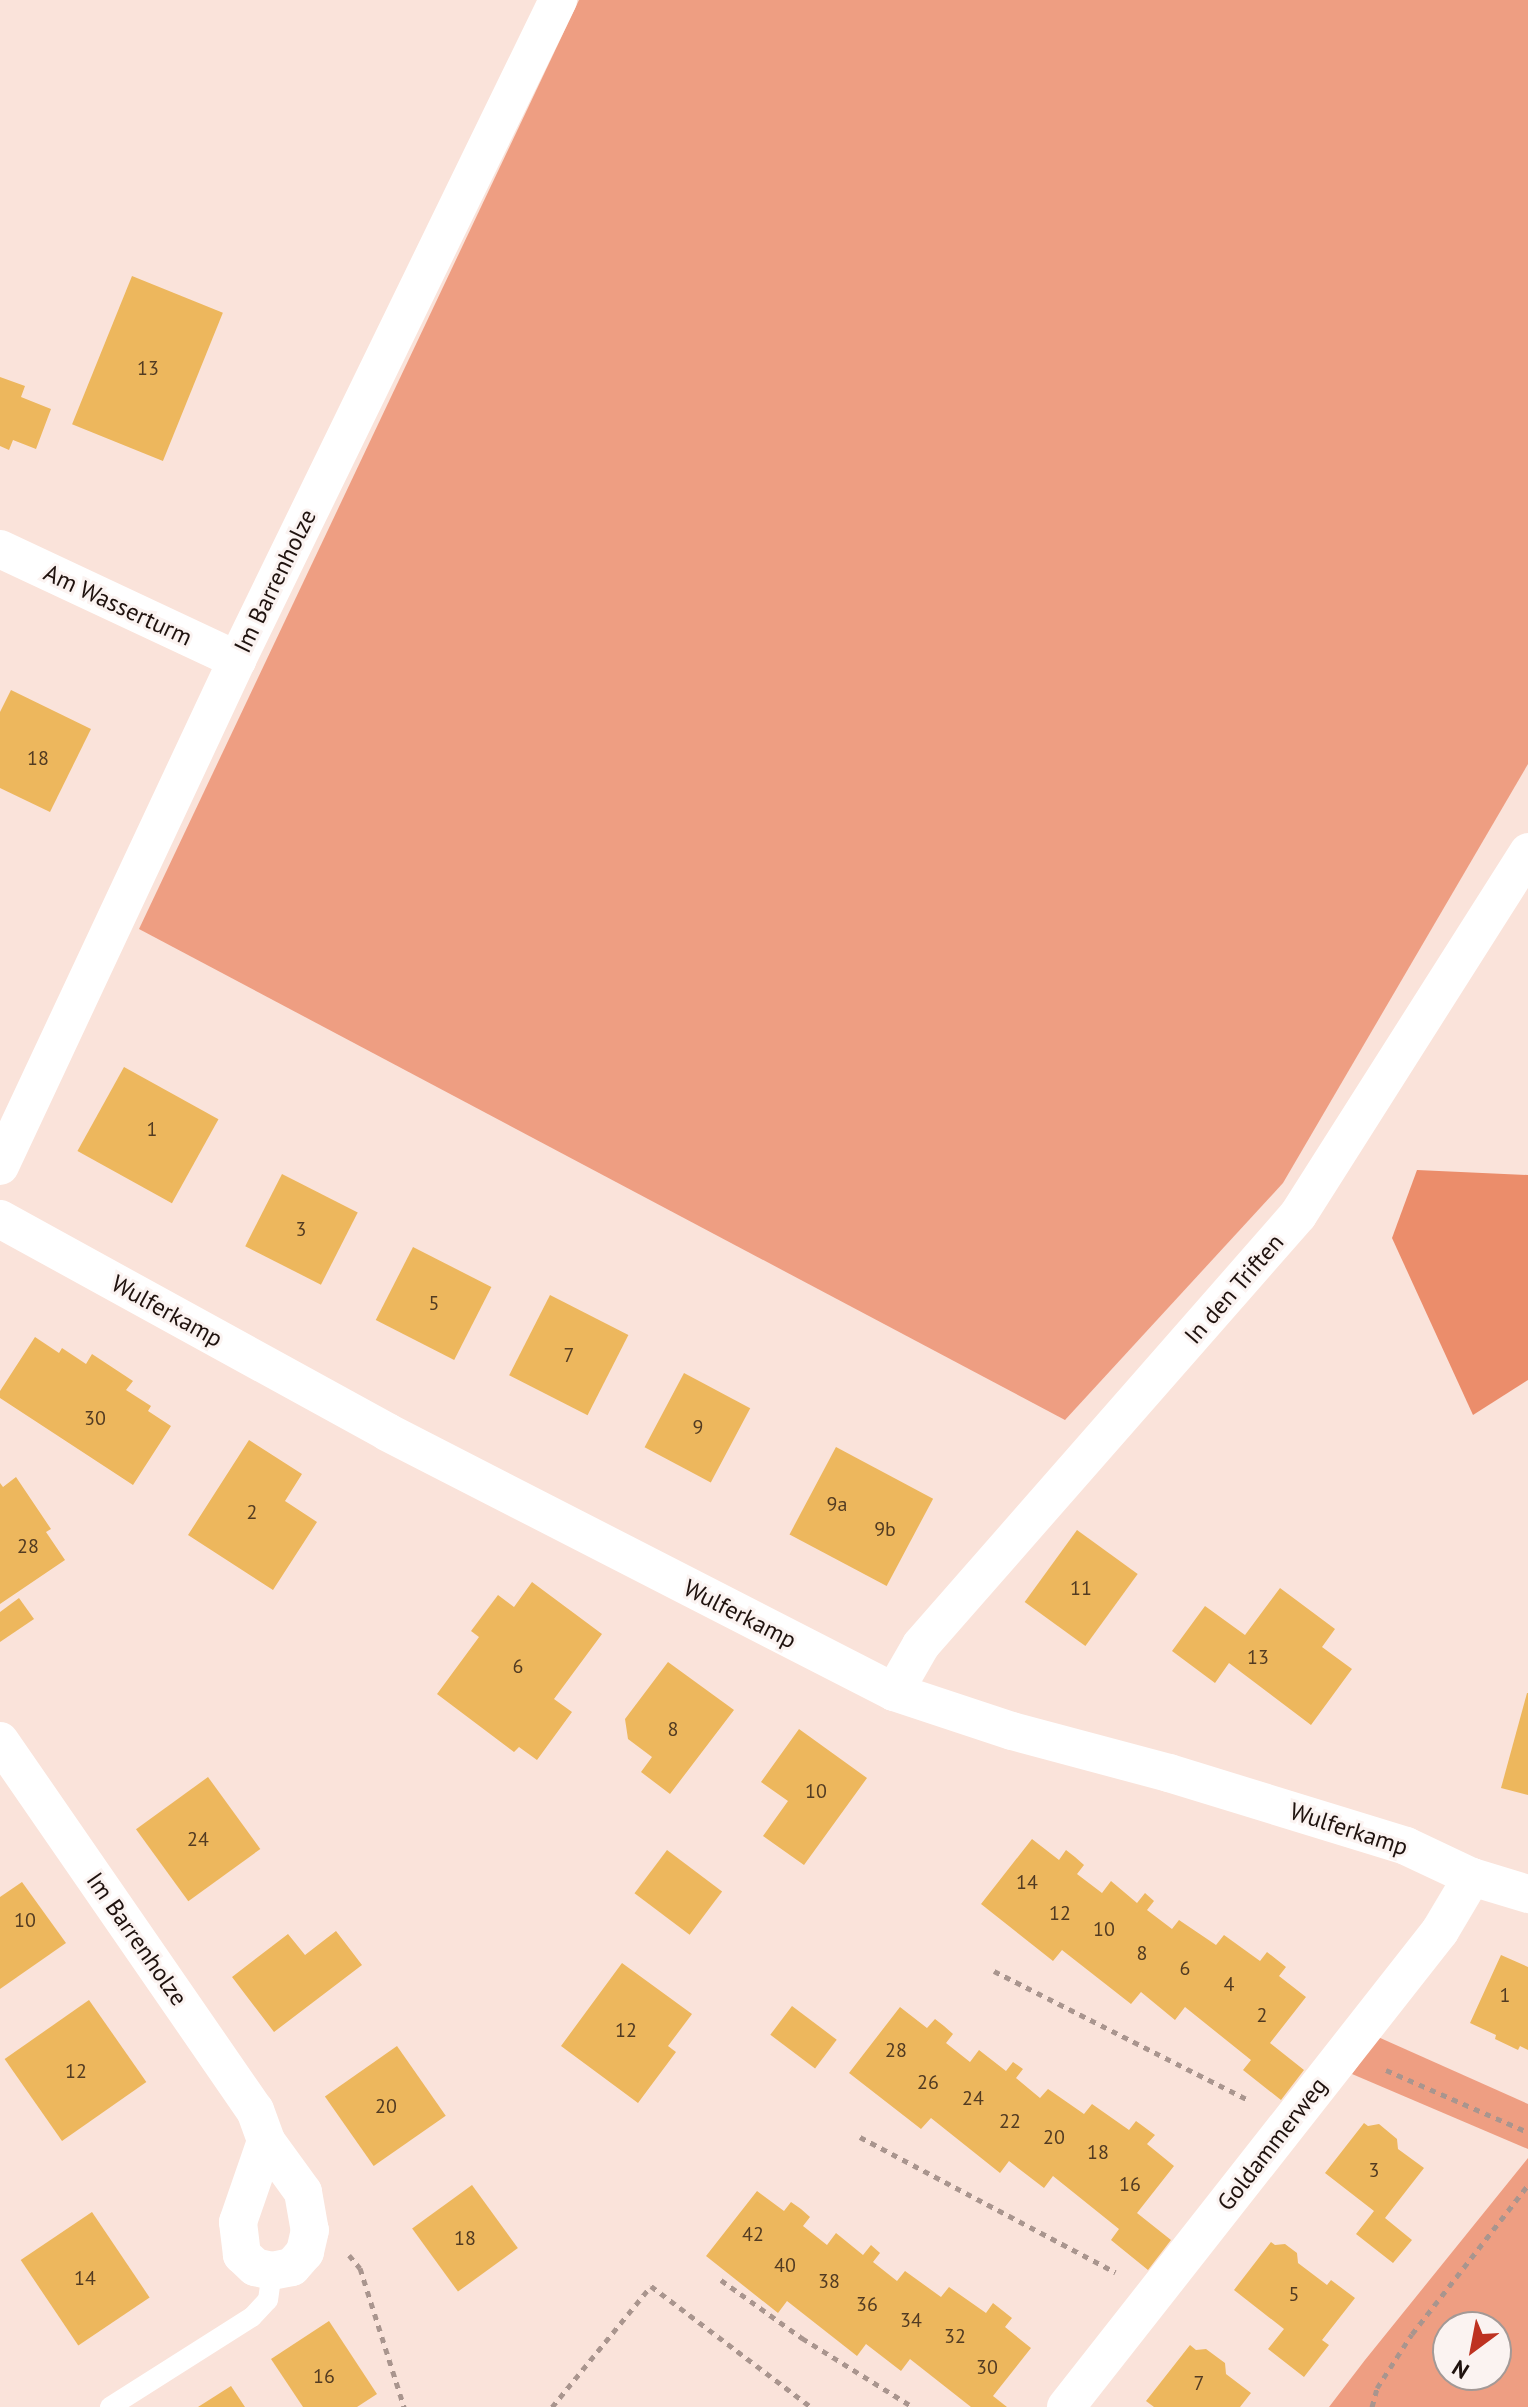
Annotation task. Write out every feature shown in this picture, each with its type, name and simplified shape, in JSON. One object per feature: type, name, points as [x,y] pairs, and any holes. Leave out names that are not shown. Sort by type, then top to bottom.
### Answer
[{"type":"street","name":"Im Barrenholze","points":[[0,1166],[237,660],[558,0]]},
{"type":"street","name":"Am Wasserturm","points":[[0,549],[237,660]]},
{"type":"street","name":"In den Triften","points":[[894,1692],[921,1645],[1298,1215],[1528,852]]},
{"type":"street","name":"Wulferkamp","points":[[0,1219],[387,1432],[894,1692],[1012,1731],[1169,1773],[1406,1846],[1472,1877],[1528,1894]]},
{"type":"street","name":"Im Barrenholze","points":[[0,1741],[255,2110],[266,2141],[303,2192],[310,2230]]},
{"type":"street","name":"Goldammerweg","points":[[1066,2407],[1440,1931],[1472,1877]]},
{"type":"street","points":[[266,2141],[238,2222],[242,2255],[255,2267],[272,2271],[292,2267],[305,2252],[310,2230]]},
{"type":"lane","points":[[110,2407],[252,2317],[268,2300],[272,2271]]},
{"type":"path","points":[[994,1971],[1291,2121]]},
{"type":"path","points":[[1345,2052],[1528,2132]]},
{"type":"path","points":[[860,2137],[1155,2294]]},
{"type":"path","points":[[1372,2407],[1377,2388],[1412,2334],[1528,2185]]},
{"type":"path","points":[[310,2230],[330,2233],[360,2268],[404,2407]]},
{"type":"path","points":[[721,2280],[802,2338],[913,2407]]},
{"type":"path","points":[[552,2407],[651,2286],[811,2407]]},
{"type":"shaded area","points":[[579,0],[1528,0],[1528,764],[1283,1183],[1065,1420],[139,929]]},
{"type":"shaded area","points":[[1417,1170],[1528,1175],[1528,1380],[1473,1415],[1392,1238]]},
{"type":"shaded area","points":[[1378,2037],[1528,2104],[1528,2149],[1352,2074]]},
{"type":"shaded area","points":[[1528,2158],[1528,2407],[1329,2407],[1365,2360]]},
{"type":"building","points":[[132,276],[223,313],[163,461],[72,424]]},
{"type":"building","points":[[0,377],[25,386],[21,397],[51,409],[36,449],[13,440],[9,450],[0,446]]},
{"type":"building","points":[[11,690],[91,729],[50,812],[0,788],[0,712]]},
{"type":"building","points":[[124,1067],[218,1119],[172,1203],[77,1151]]},
{"type":"building","points":[[282,1174],[358,1213],[321,1285],[245,1246]]},
{"type":"building","points":[[413,1247],[491,1287],[454,1360],[376,1320]]},
{"type":"building","points":[[550,1295],[628,1335],[588,1415],[509,1375]]},
{"type":"building","points":[[35,1337],[59,1353],[62,1348],[86,1364],[92,1354],[133,1381],[126,1390],[151,1406],[148,1411],[171,1426],[133,1485],[0,1398],[0,1391]]},
{"type":"building","points":[[684,1373],[750,1408],[711,1482],[645,1447]]},
{"type":"building","points":[[249,1440],[302,1474],[285,1501],[317,1522],[273,1590],[188,1535]]},
{"type":"building","points":[[836,1447],[933,1499],[887,1586],[790,1534]]},
{"type":"building","points":[[16,1477],[51,1529],[46,1532],[65,1560],[0,1604],[0,1483],[3,1487]]},
{"type":"building","points":[[1077,1530],[1138,1574],[1085,1646],[1025,1602]]},
{"type":"building","points":[[532,1582],[602,1634],[554,1699],[572,1712],[537,1760],[519,1747],[514,1752],[437,1694],[479,1637],[471,1631],[498,1595],[514,1607]]},
{"type":"building","points":[[1280,1588],[1335,1629],[1322,1647],[1352,1669],[1311,1725],[1229,1663],[1215,1683],[1172,1651],[1205,1606],[1245,1635]]},
{"type":"building","points":[[19,1598],[34,1619],[0,1642],[0,1612]]},
{"type":"building","points":[[668,1662],[734,1710],[670,1794],[641,1772],[652,1757],[628,1739],[625,1719]]},
{"type":"building","points":[[1528,1693],[1528,1795],[1501,1788]]},
{"type":"building","points":[[799,1729],[867,1778],[804,1865],[763,1836],[788,1801],[761,1782]]},
{"type":"building","points":[[208,1777],[260,1849],[188,1901],[136,1829]]},
{"type":"building","points":[[1032,1839],[1059,1860],[1066,1850],[1084,1865],[1077,1874],[1102,1893],[1111,1881],[1137,1903],[1145,1893],[1154,1901],[1147,1910],[1172,1929],[1179,1920],[1216,1945],[1224,1935],[1260,1961],[1267,1952],[1286,1967],[1279,1976],[1306,1997],[1270,2043],[1304,2070],[1281,2100],[1243,2070],[1251,2060],[1185,2007],[1175,2020],[1141,1992],[1131,2004],[1062,1950],[1053,1961],[981,1904]]},
{"type":"building","points":[[667,1850],[722,1892],[690,1935],[635,1893]]},
{"type":"building","points":[[22,1882],[66,1943],[0,1989],[0,1897]]},
{"type":"building","points":[[336,1931],[362,1965],[274,2032],[232,1977],[288,1934],[305,1955]]},
{"type":"building","points":[[1501,1955],[1528,1967],[1528,2050],[1520,2046],[1518,2050],[1470,2023]]},
{"type":"building","points":[[622,1963],[692,2014],[668,2046],[676,2052],[638,2103],[561,2046]]},
{"type":"building","points":[[89,2000],[146,2082],[62,2141],[5,2059]]},
{"type":"building","points":[[792,2006],[837,2040],[815,2068],[770,2035]]},
{"type":"building","points":[[900,2007],[927,2028],[935,2019],[944,2026],[953,2034],[946,2043],[970,2062],[979,2050],[1006,2071],[1013,2062],[1023,2069],[1016,2078],[1040,2098],[1048,2089],[1084,2114],[1092,2104],[1129,2130],[1136,2121],[1155,2135],[1147,2144],[1174,2166],[1137,2213],[1171,2240],[1148,2270],[1111,2240],[1119,2229],[1053,2176],[1044,2188],[1009,2161],[1000,2173],[931,2118],[921,2129],[849,2073]]},
{"type":"building","points":[[397,2046],[446,2116],[374,2166],[325,2096]]},
{"type":"building","points":[[1364,2123],[1368,2126],[1379,2124],[1397,2139],[1398,2149],[1424,2168],[1385,2218],[1412,2240],[1393,2263],[1356,2234],[1374,2211],[1325,2173]]},
{"type":"building","points":[[472,2185],[518,2248],[458,2292],[412,2228]]},
{"type":"building","points":[[757,2191],[784,2211],[791,2202],[801,2209],[810,2217],[803,2226],[827,2245],[836,2233],[863,2255],[871,2245],[880,2253],[873,2262],[897,2281],[905,2271],[941,2297],[949,2287],[986,2313],[993,2303],[1012,2318],[1005,2327],[1031,2348],[993,2396],[1007,2407],[971,2407],[910,2359],[901,2371],[866,2344],[857,2356],[787,2301],[778,2313],[706,2256]]},
{"type":"building","points":[[92,2212],[150,2297],[78,2345],[21,2260]]},
{"type":"building","points":[[1271,2242],[1275,2245],[1285,2244],[1297,2253],[1298,2263],[1327,2285],[1331,2280],[1355,2298],[1322,2340],[1329,2345],[1304,2377],[1268,2349],[1284,2329],[1234,2290]]},
{"type":"building","points":[[329,2321],[377,2394],[357,2407],[303,2407],[271,2359]]},
{"type":"building","points":[[1190,2345],[1196,2350],[1206,2349],[1225,2363],[1226,2374],[1251,2393],[1240,2407],[1154,2407],[1146,2401]]},
{"type":"building","points":[[231,2386],[245,2407],[198,2407]]}]
